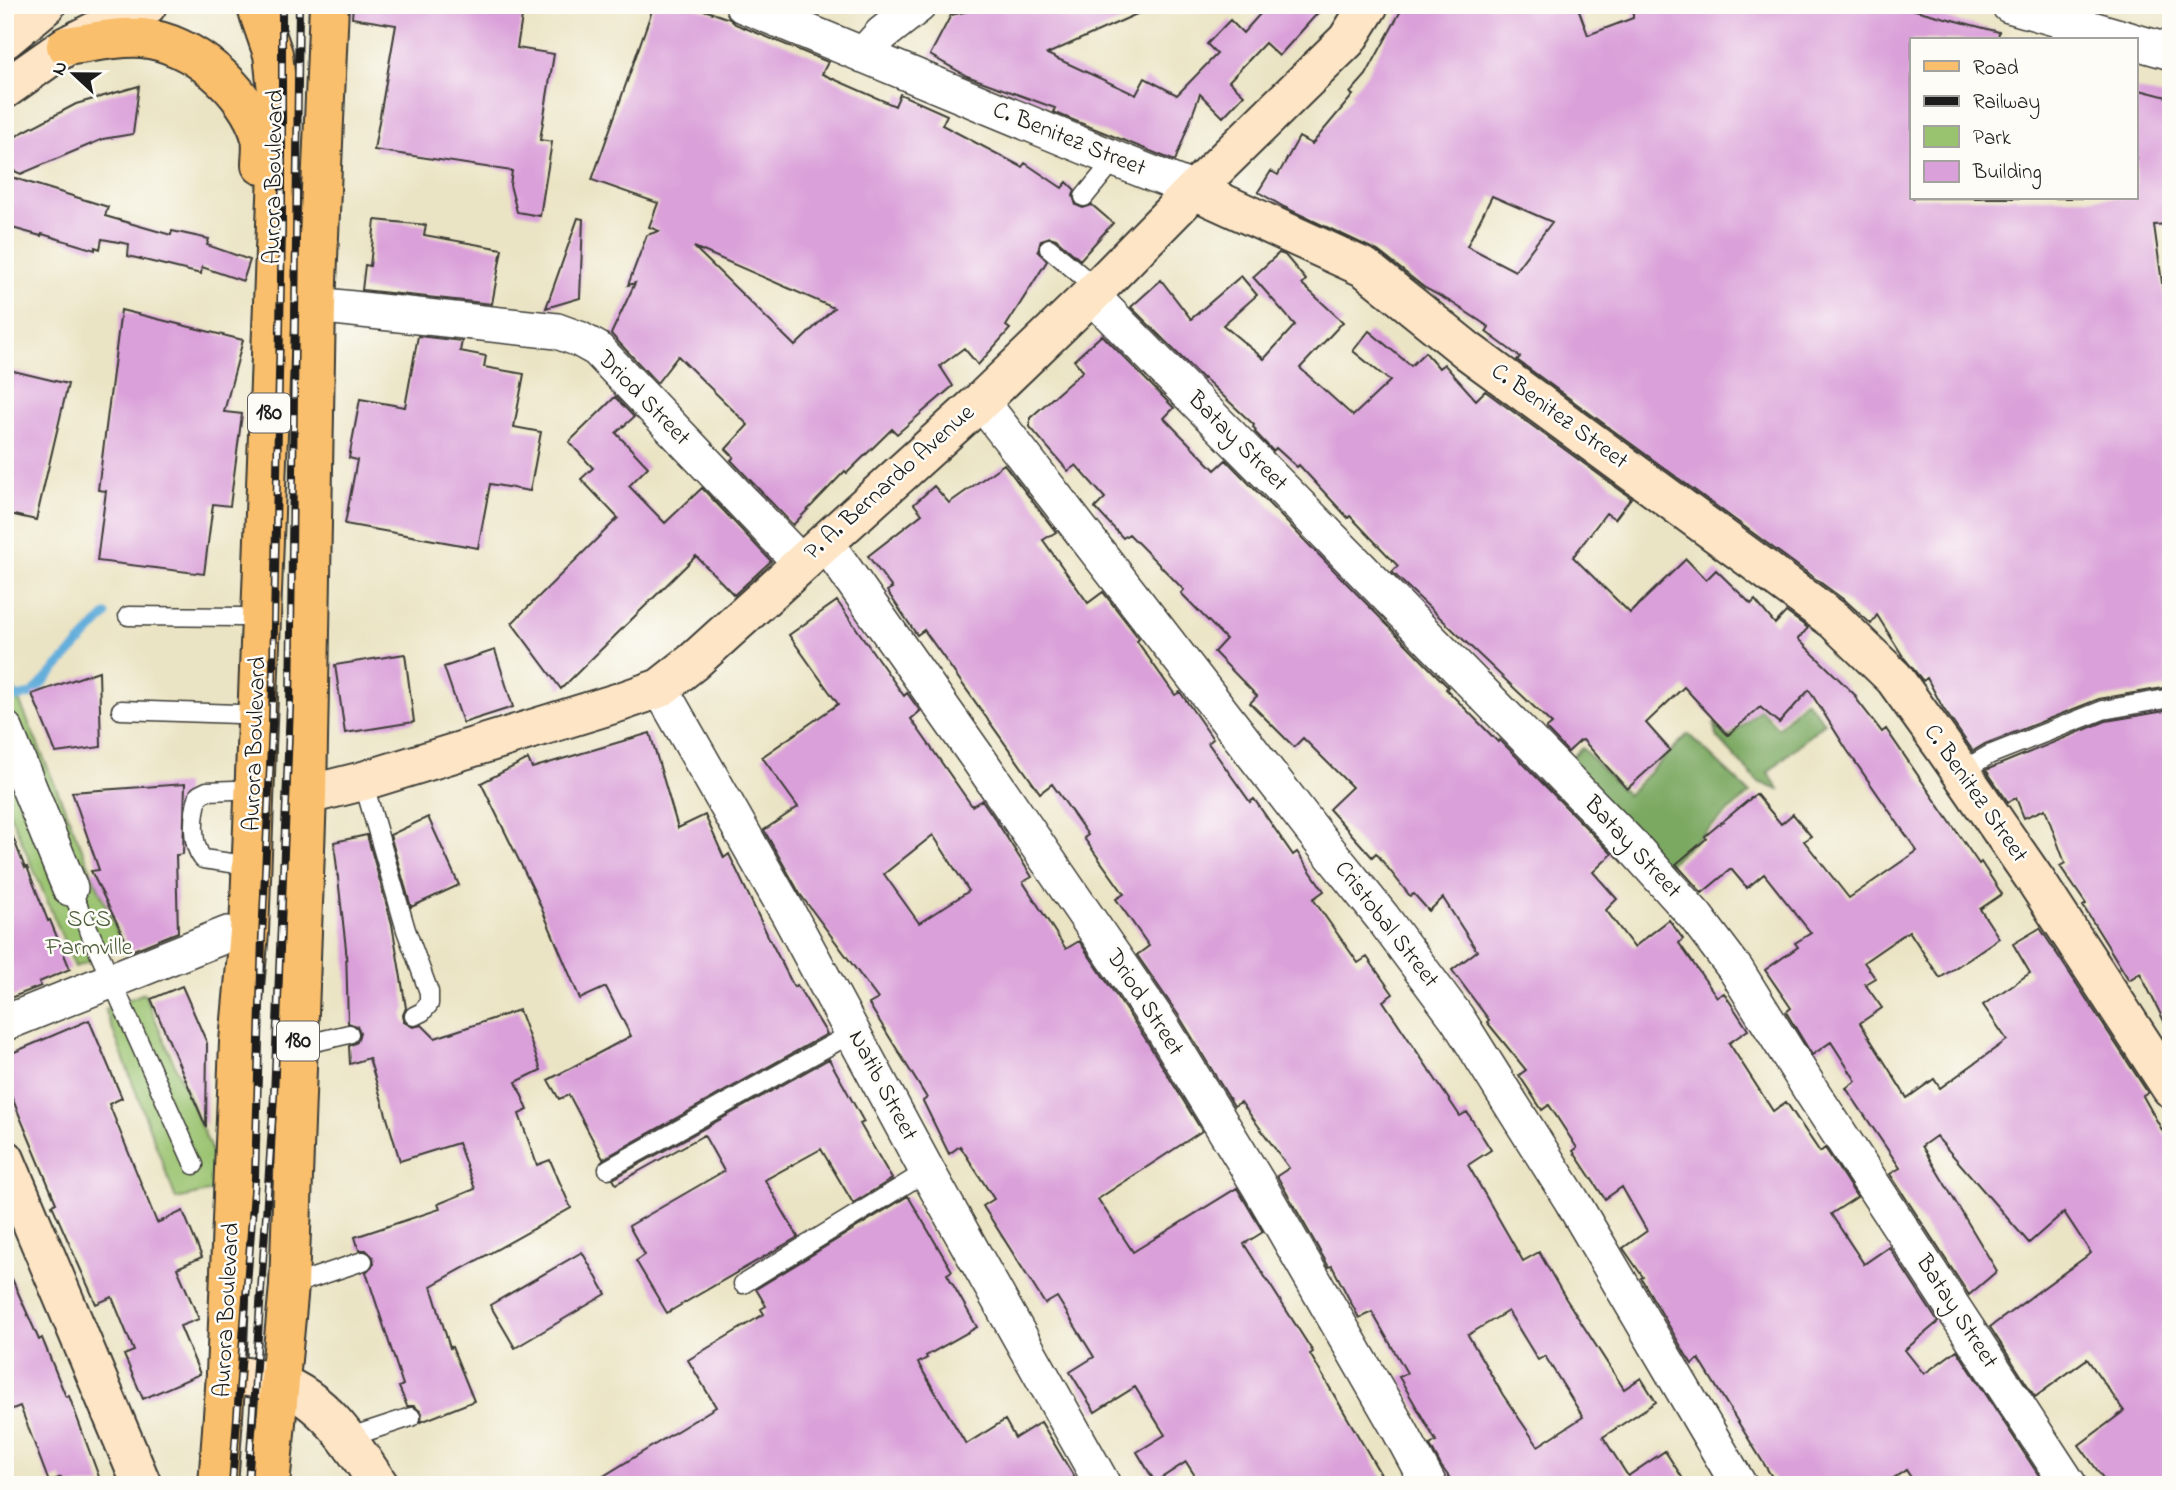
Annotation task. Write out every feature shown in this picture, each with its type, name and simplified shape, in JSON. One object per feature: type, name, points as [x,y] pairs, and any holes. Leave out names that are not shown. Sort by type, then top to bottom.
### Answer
[{"type":"main road","name":"Aurora Boulevard","points":[[218,1485],[226,1374],[239,1042],[249,932],[278,172],[278,100],[273,54],[256,5]]},
{"type":"main road","name":"Aurora Boulevard","points":[[270,1485],[289,1286],[307,795],[316,305],[329,5]]},
{"type":"main road","points":[[66,46],[141,38],[176,47],[213,69],[255,121],[262,141],[229,933],[239,1042]]},
{"type":"street","points":[[5,39],[46,5]]},
{"type":"street","points":[[5,89],[66,46],[147,5]]},
{"type":"street","points":[[863,55],[881,34],[919,5]]},
{"type":"street","name":"P. A. Bernardo Avenue","points":[[307,795],[362,781],[660,688],[693,662],[981,401],[1347,40],[1369,5]]},
{"type":"street","points":[[2009,5],[2123,38]]},
{"type":"street","name":"C. Benitez Street","points":[[756,8],[863,55],[1195,190],[1365,268],[1468,351],[1834,620],[1894,678],[2036,881],[2171,1088]]},
{"type":"street","points":[[2138,43],[2171,52]]},
{"type":"street","name":"Batay Street","points":[[1094,292],[1625,839],[1696,916],[1735,970],[2069,1485]]},
{"type":"street","name":"Driod Street","points":[[316,305],[557,331],[579,339],[597,349],[813,553],[977,757],[1161,1027],[1265,1196],[1429,1485]]},
{"type":"street","name":"Cristobal Street","points":[[981,401],[1382,917],[1457,1018],[1572,1201],[1739,1485]]},
{"type":"street","name":"Natib Street","points":[[660,688],[854,1032],[927,1171],[1103,1485]]},
{"type":"street","points":[[5,729],[70,888]]},
{"type":"street","points":[[5,1023],[229,933]]},
{"type":"street","points":[[5,1159],[142,1485]]},
{"type":"street","points":[[226,1374],[280,1384],[314,1403],[347,1438],[379,1485]]},
{"type":"lane","points":[[1084,197],[1115,159]]},
{"type":"lane","points":[[1049,248],[1094,292]]},
{"type":"lane","points":[[128,616],[241,617]]},
{"type":"lane","points":[[1961,772],[1989,755],[2103,710],[2171,698]]},
{"type":"lane","points":[[121,710],[238,714]]},
{"type":"lane","points":[[362,781],[406,930],[429,992],[429,1004],[414,1016]]},
{"type":"lane","points":[[70,888],[194,1165]]},
{"type":"lane","points":[[608,1170],[854,1032]]},
{"type":"lane","points":[[298,1046],[349,1034]]},
{"type":"lane","points":[[743,1284],[927,1171]]},
{"type":"lane","points":[[289,1286],[363,1261]]},
{"type":"lane","points":[[347,1438],[411,1417]]},
{"type":"green space","name":"SCS Farmville","points":[[5,667],[124,948],[75,967],[5,802]]},
{"type":"green space","points":[[1805,700],[1825,722],[1768,772],[1779,790],[1758,782],[1716,736],[1714,725],[1729,738],[1760,709],[1778,728]]},
{"type":"green space","points":[[1688,734],[1750,793],[1666,866],[1566,763],[1582,748],[1627,795]]},
{"type":"green space","name":"SCS Farmville","points":[[144,993],[216,1161],[217,1190],[176,1199],[105,1009]]},
{"type":"building","points":[[353,5],[524,5],[517,48],[554,54],[540,140],[552,142],[540,216],[517,212],[510,185],[512,171],[374,150],[396,25],[352,18]]},
{"type":"building","points":[[654,5],[690,5],[730,19],[735,24],[828,62],[822,74],[895,106],[900,94],[947,115],[942,125],[1022,167],[1025,163],[1062,188],[1067,182],[1075,190],[1073,196],[1076,205],[1083,208],[1092,205],[1113,223],[1080,260],[1056,239],[1050,237],[1041,240],[1038,251],[1047,261],[1006,326],[1010,329],[978,365],[964,348],[940,366],[953,386],[897,434],[892,429],[847,473],[845,471],[793,525],[731,460],[734,457],[726,449],[748,425],[678,356],[657,383],[611,334],[635,283],[628,285],[647,235],[659,231],[649,227],[658,203],[592,180]],"holes":[[[694,247],[834,308],[795,346]]]},
{"type":"building","points":[[994,5],[1157,5],[1047,54],[1136,95],[1145,78],[1177,95],[1217,54],[1207,44],[1230,20],[1243,33],[1268,5],[1325,5],[1279,56],[1265,43],[1229,81],[1244,95],[1223,117],[1200,94],[1175,161],[1053,112],[1055,108],[967,76],[930,55],[951,15]]},
{"type":"building","points":[[1404,5],[1577,5],[1588,35],[1633,18],[1633,5],[1748,5],[1748,10],[1795,9],[1795,5],[1896,5],[1999,32],[1998,38],[1910,38],[1910,200],[2138,200],[2138,90],[2171,98],[2171,146],[2167,161],[2166,198],[2170,224],[2154,225],[2164,297],[2171,296],[2171,663],[2165,664],[2169,687],[2099,699],[1973,751],[1943,708],[1927,678],[1923,681],[1904,658],[1877,615],[1871,624],[1847,602],[1517,360],[1520,357],[1486,332],[1489,327],[1425,288],[1378,251],[1258,192],[1271,171],[1278,175],[1299,137],[1312,144],[1353,95],[1350,93],[1366,75]],"holes":[[[1492,196],[1552,222],[1515,271],[1467,246]]]},
{"type":"building","points":[[139,86],[133,134],[103,139],[21,174],[5,167],[5,144],[21,133],[76,104]]},
{"type":"building","points":[[11,177],[108,207],[105,216],[171,235],[172,231],[209,239],[207,245],[250,260],[243,281],[202,267],[201,274],[128,256],[129,244],[102,239],[100,249],[95,247],[95,250],[5,226],[5,192]]},
{"type":"building","points":[[578,218],[583,219],[580,298],[546,308]]},
{"type":"building","points":[[375,220],[426,225],[424,235],[502,249],[492,304],[362,290],[365,265],[370,266]]},
{"type":"building","points":[[1279,253],[1285,255],[1306,280],[1302,284],[1343,322],[1300,368],[1353,416],[1390,381],[1353,351],[1369,331],[1411,366],[1425,352],[1439,368],[1444,364],[1476,400],[1485,391],[1631,498],[1615,519],[1606,513],[1573,557],[1630,613],[1686,559],[1706,580],[1716,570],[1751,604],[1755,600],[1775,624],[1786,612],[1808,628],[1798,639],[1856,696],[1882,732],[1886,729],[2002,894],[1980,909],[1999,938],[1940,978],[1909,931],[1864,962],[1875,978],[1865,984],[1882,1008],[1860,1023],[1907,1098],[1934,1079],[1940,1088],[2007,1040],[1983,1005],[2030,973],[2013,944],[2040,928],[2148,1093],[2143,1096],[2171,1146],[2171,1476],[2159,1485],[2108,1485],[2079,1445],[2124,1411],[2087,1359],[2035,1397],[1990,1327],[2091,1253],[2064,1212],[2029,1243],[1936,1136],[1922,1146],[1997,1271],[1969,1295],[1890,1174],[1900,1168],[1846,1088],[1856,1081],[1831,1042],[1812,1055],[1786,1012],[1791,1008],[1765,970],[1798,947],[1795,943],[1811,933],[1764,874],[1747,888],[1731,869],[1702,893],[1676,864],[1756,794],[1781,824],[1793,814],[1811,836],[1804,841],[1849,898],[1917,851],[1809,690],[1779,723],[1760,707],[1728,735],[1684,687],[1646,723],[1670,750],[1627,789],[1583,740],[1568,752],[1546,729],[1552,724],[1392,572],[1398,566],[1350,516],[1348,518],[1299,465],[1297,467],[1276,448],[1273,451],[1255,432],[1254,425],[1203,379],[1131,307],[1161,280],[1191,319],[1241,276],[1257,295],[1223,325],[1264,359],[1295,325],[1253,277]]},
{"type":"building","points":[[121,310],[243,340],[224,412],[242,414],[230,506],[213,504],[204,574],[97,561],[106,491],[98,490]]},
{"type":"building","points":[[1102,335],[1174,408],[1164,418],[1215,470],[1226,460],[1448,687],[1446,689],[1612,854],[1593,872],[1617,899],[1606,910],[1634,947],[1669,920],[1683,939],[1679,943],[1717,997],[1724,993],[1748,1030],[1729,1043],[1773,1111],[1786,1102],[1820,1152],[1825,1148],[1857,1197],[1831,1214],[1864,1264],[1889,1247],[1938,1322],[1905,1350],[1924,1374],[1957,1350],[2045,1485],[1916,1485],[1906,1470],[1883,1485],[1777,1485],[1699,1359],[1692,1364],[1686,1355],[1641,1278],[1643,1277],[1623,1248],[1647,1231],[1622,1187],[1605,1199],[1573,1151],[1577,1148],[1549,1105],[1542,1110],[1519,1075],[1526,1070],[1487,1022],[1489,1020],[1452,970],[1477,951],[1443,898],[1429,911],[1414,894],[1410,896],[1376,853],[1372,857],[1329,809],[1352,787],[1303,738],[1294,747],[1250,703],[1257,696],[1214,652],[1226,639],[1181,593],[1184,590],[1129,534],[1123,538],[1095,508],[1105,498],[1076,465],[1068,471],[1030,427],[1030,418],[1083,371],[1074,360]]},
{"type":"building","points":[[418,336],[462,341],[460,351],[486,356],[484,367],[524,374],[514,427],[541,432],[530,491],[490,484],[478,548],[345,524],[357,460],[349,458],[360,399],[405,407]]},
{"type":"building","points":[[5,369],[68,384],[36,520],[5,513]]},
{"type":"building","points":[[615,397],[634,417],[616,433],[648,467],[629,486],[665,523],[702,488],[771,561],[734,595],[696,556],[561,689],[512,623],[618,518],[581,479],[593,468],[569,442]]},
{"type":"building","points":[[1004,464],[1056,532],[1043,540],[1088,603],[1103,592],[1137,636],[1137,641],[1175,695],[1180,692],[1213,739],[1208,743],[1250,802],[1254,799],[1293,855],[1297,852],[1324,891],[1313,899],[1358,963],[1367,957],[1393,994],[1383,1001],[1460,1116],[1467,1112],[1491,1150],[1468,1165],[1523,1261],[1539,1252],[1624,1389],[1641,1378],[1656,1402],[1603,1437],[1628,1476],[1665,1451],[1687,1485],[1455,1485],[1430,1445],[1436,1441],[1399,1377],[1407,1373],[1372,1312],[1359,1318],[1332,1266],[1329,1267],[1277,1176],[1289,1168],[1241,1102],[1234,1106],[1179,1016],[1137,955],[1149,946],[1116,899],[1124,894],[1084,838],[1088,835],[1052,784],[1040,793],[924,630],[917,635],[887,591],[892,588],[868,556],[922,514],[914,504],[934,486],[949,503]],"holes":[[[1508,1311],[1538,1360],[1545,1356],[1583,1417],[1538,1446],[1503,1395],[1468,1335]]]},
{"type":"building","points":[[837,601],[904,696],[907,693],[920,711],[911,719],[972,806],[982,800],[997,822],[1032,877],[1023,882],[1066,949],[1079,941],[1145,1038],[1202,1131],[1098,1199],[1133,1252],[1237,1188],[1263,1232],[1244,1244],[1313,1352],[1310,1354],[1387,1485],[1201,1485],[1186,1462],[1155,1482],[1137,1452],[1165,1435],[1135,1387],[1095,1412],[1070,1372],[1094,1357],[1057,1297],[1045,1304],[983,1206],[994,1199],[960,1146],[949,1154],[923,1101],[927,1098],[869,1004],[878,999],[800,894],[764,830],[798,807],[762,757],[838,704],[789,635]],"holes":[[[933,835],[969,891],[919,923],[884,874]]]},
{"type":"building","points":[[495,650],[513,707],[463,723],[444,667]]},
{"type":"building","points":[[405,654],[414,722],[345,733],[335,665]]},
{"type":"building","points":[[99,671],[101,747],[56,753],[32,694]]},
{"type":"building","points":[[2171,710],[2171,1035],[2140,973],[2129,980],[2083,906],[2086,904],[2060,866],[2065,863],[2045,809],[2024,818],[2016,798],[2008,802],[1986,770],[2106,721]]},
{"type":"building","points":[[650,733],[678,828],[705,815],[724,858],[729,854],[794,987],[797,985],[827,1034],[603,1159],[569,1095],[559,1099],[548,1080],[631,1036],[606,987],[580,999],[535,893],[481,783],[528,759],[532,768]]},
{"type":"building","points":[[185,784],[183,854],[176,855],[178,932],[131,951],[91,871],[99,870],[72,792]]},
{"type":"building","points":[[428,817],[459,885],[411,907],[390,835]]},
{"type":"building","points":[[5,822],[70,969],[39,982],[41,986],[5,1000]]},
{"type":"building","points":[[367,835],[392,924],[406,1008],[404,1022],[413,1027],[422,1025],[435,1038],[519,1010],[541,1070],[516,1082],[528,1110],[519,1114],[537,1165],[550,1160],[571,1208],[431,1286],[450,1348],[452,1347],[474,1401],[421,1422],[422,1413],[414,1406],[407,1406],[399,1387],[403,1385],[366,1272],[374,1264],[373,1257],[366,1250],[359,1250],[355,1237],[440,1209],[438,1204],[475,1189],[458,1143],[400,1161],[369,1058],[350,1064],[349,1046],[357,1042],[360,1032],[357,1026],[348,1023],[346,949],[334,842]]},
{"type":"building","points":[[182,986],[207,1043],[206,1127],[151,999]]},
{"type":"building","points":[[89,1020],[122,1098],[109,1104],[157,1223],[183,1211],[202,1257],[177,1268],[199,1319],[180,1326],[200,1374],[143,1399],[124,1355],[134,1351],[112,1297],[96,1304],[52,1205],[56,1203],[5,1081],[5,1056]]},
{"type":"building","points":[[829,1059],[864,1122],[860,1124],[892,1179],[853,1203],[821,1149],[765,1180],[798,1237],[667,1313],[636,1261],[645,1255],[629,1226],[724,1171],[704,1135],[616,1184],[613,1179]]},
{"type":"building","points":[[908,1196],[952,1271],[947,1274],[977,1327],[918,1363],[966,1444],[1005,1420],[1015,1438],[1041,1422],[1079,1485],[589,1485],[716,1407],[688,1360],[764,1314],[761,1309],[766,1306],[756,1289]]},
{"type":"building","points":[[582,1252],[606,1294],[515,1348],[490,1305]]},
{"type":"building","points":[[5,1263],[39,1340],[42,1338],[66,1397],[69,1396],[102,1485],[64,1485],[61,1477],[49,1482],[20,1406],[5,1412]]},
{"type":"waterway","points":[[5,699],[32,694],[106,615]]},
{"type":"railway","points":[[232,1485],[255,1178],[272,725],[282,227],[282,5]]},
{"type":"railway","points":[[248,1485],[274,1096],[290,706],[299,5]]}]
